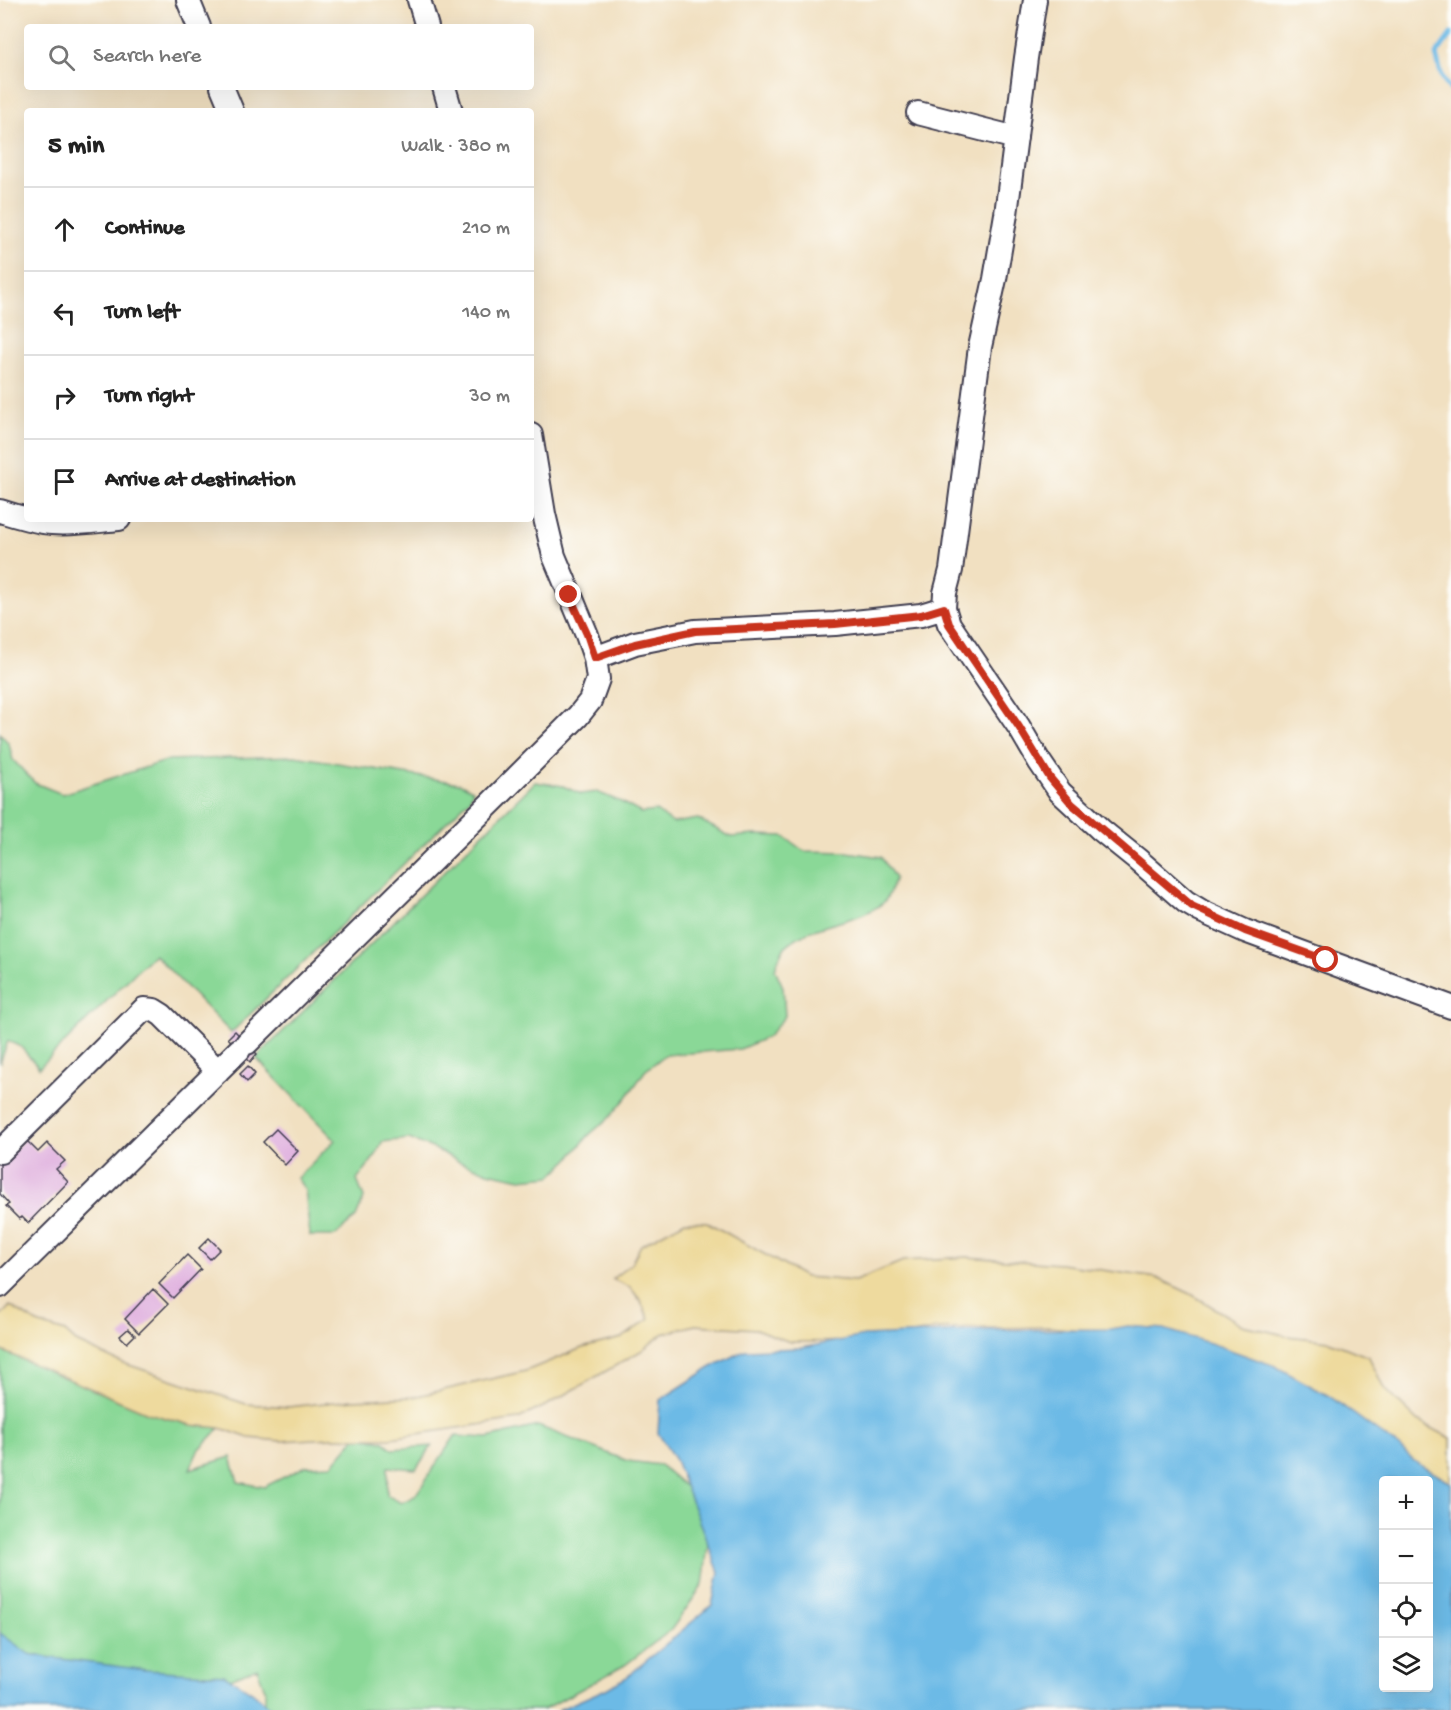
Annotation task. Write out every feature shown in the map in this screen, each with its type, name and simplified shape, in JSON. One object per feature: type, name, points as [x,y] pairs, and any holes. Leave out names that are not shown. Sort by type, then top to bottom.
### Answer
[{"type":"street","points":[[188,0],[198,24]]},
{"type":"street","points":[[419,0],[426,24]]},
{"type":"street","points":[[1035,0],[995,279],[981,347],[951,570],[945,593],[944,608],[949,624],[1060,792],[1186,902],[1245,931],[1451,1007]]},
{"type":"street","points":[[223,90],[231,108]]},
{"type":"street","points":[[445,90],[450,108]]},
{"type":"street","points":[[918,113],[1016,138]]},
{"type":"street","points":[[0,1286],[578,716],[590,701],[598,679],[595,658],[554,556],[534,455]]},
{"type":"street","points":[[0,511],[24,518]]},
{"type":"street","points":[[42,522],[53,524],[87,522]]},
{"type":"street","points":[[595,658],[635,644],[695,631],[835,624],[921,615],[944,608]]},
{"type":"street","points":[[0,1152],[144,1009],[154,1010],[162,1015],[218,1071]]},
{"type":"green space","points":[[0,733],[9,744],[13,760],[35,783],[62,794],[169,760],[295,756],[459,783],[473,790],[469,800],[231,1033],[154,954],[39,1068],[21,1047],[8,1041],[0,1063]]},
{"type":"green space","points":[[535,782],[563,786],[581,794],[597,792],[641,813],[656,811],[673,823],[698,819],[731,837],[783,836],[804,851],[847,852],[881,857],[895,878],[885,901],[872,910],[807,933],[783,949],[775,969],[783,987],[785,1016],[768,1037],[740,1049],[665,1055],[645,1071],[611,1116],[589,1135],[551,1176],[521,1179],[488,1172],[460,1162],[409,1139],[382,1142],[376,1155],[357,1180],[364,1198],[356,1217],[335,1236],[310,1236],[305,1190],[297,1178],[335,1140],[256,1058]]},
{"type":"green space","points":[[0,1350],[148,1413],[191,1425],[220,1428],[198,1451],[190,1469],[231,1457],[238,1482],[264,1487],[306,1466],[332,1465],[356,1437],[383,1441],[393,1449],[432,1446],[416,1469],[388,1467],[387,1495],[401,1503],[415,1496],[455,1436],[488,1438],[538,1426],[628,1461],[660,1465],[688,1489],[710,1529],[703,1585],[671,1630],[625,1665],[543,1710],[265,1710],[265,1690],[257,1668],[223,1682],[151,1701],[0,1646]]},
{"type":"sand","points":[[685,1221],[707,1222],[805,1277],[855,1281],[903,1261],[967,1257],[1060,1264],[1157,1278],[1191,1294],[1242,1325],[1288,1336],[1329,1341],[1369,1357],[1384,1388],[1419,1422],[1451,1438],[1451,1542],[1433,1493],[1433,1476],[1379,1477],[1106,1333],[1050,1327],[937,1329],[880,1341],[790,1342],[756,1329],[695,1325],[663,1334],[641,1351],[549,1404],[518,1419],[390,1438],[281,1441],[249,1438],[220,1428],[191,1425],[148,1413],[0,1350],[0,1317],[10,1306],[37,1323],[65,1332],[76,1342],[117,1361],[246,1404],[288,1407],[413,1397],[526,1371],[582,1348],[622,1338],[649,1319],[640,1300],[630,1287],[612,1279],[631,1264],[641,1245]]},
{"type":"water","points":[[1128,1326],[1164,1329],[1222,1347],[1275,1366],[1329,1396],[1399,1447],[1414,1461],[1451,1483],[1451,1710],[558,1710],[627,1677],[712,1605],[719,1572],[675,1460],[658,1433],[660,1400],[710,1368],[745,1350],[802,1348],[864,1336],[991,1330],[1110,1329]]},
{"type":"water","points":[[0,1633],[29,1654],[146,1670],[224,1675],[252,1692],[273,1710],[0,1710]]},
{"type":"building","points":[[235,1031],[257,1054],[250,1062],[228,1038]]},
{"type":"building","points":[[248,1066],[255,1074],[247,1082],[240,1074]]},
{"type":"building","points":[[276,1129],[298,1151],[285,1165],[263,1142]]},
{"type":"building","points":[[25,1139],[38,1152],[47,1143],[65,1161],[56,1169],[68,1182],[28,1223],[22,1217],[19,1219],[6,1206],[9,1204],[0,1194],[0,1164]]},
{"type":"building","points":[[209,1238],[220,1249],[210,1259],[199,1248]]},
{"type":"building","points":[[187,1255],[201,1269],[173,1298],[159,1284]]},
{"type":"building","points":[[153,1289],[168,1304],[139,1333],[125,1319]]},
{"type":"building","points":[[128,1329],[135,1335],[127,1343],[120,1336]]},
{"type":"waterway","points":[[1451,34],[1436,55],[1442,77],[1451,91]]},
{"type":"route","points":[[569,595],[595,658],[635,644],[695,631],[835,624],[921,615],[944,608],[949,624],[1019,727],[1050,778],[1072,804],[1192,906],[1245,931],[1326,960]]}]
